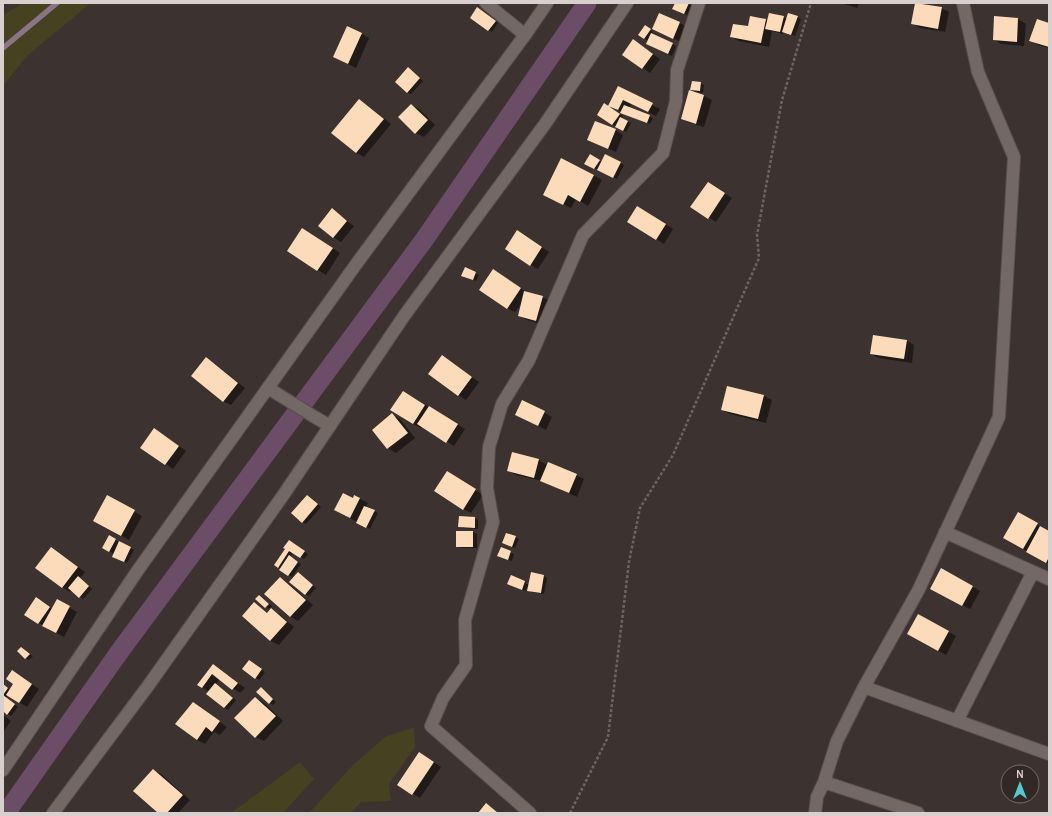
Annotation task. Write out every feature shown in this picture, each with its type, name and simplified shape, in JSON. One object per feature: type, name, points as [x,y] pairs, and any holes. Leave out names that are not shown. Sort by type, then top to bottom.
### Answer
[{"type":"street","points":[[486,3],[525,34]]},
{"type":"street","points":[[3,770],[138,570],[547,3]]},
{"type":"street","points":[[54,813],[152,680],[284,494],[404,316],[545,124],[627,3]]},
{"type":"street","points":[[530,813],[431,726],[443,698],[466,665],[465,620],[493,522],[488,488],[489,447],[502,404],[529,360],[583,235],[663,153],[676,101],[677,70],[699,3]]},
{"type":"street","points":[[816,813],[817,797],[824,782],[837,741],[864,687],[918,591],[944,532],[999,417],[1014,157],[978,72],[963,3]]},
{"type":"street","points":[[268,388],[330,426]]},
{"type":"street","points":[[944,532],[1049,579]]},
{"type":"street","points":[[957,721],[1033,572]]},
{"type":"street","points":[[864,687],[1049,754]]},
{"type":"street","points":[[824,782],[918,813]]},
{"type":"path","points":[[570,813],[608,736],[628,562],[640,508],[673,455],[759,258],[757,235],[782,100],[811,3]]},
{"type":"shaded area","points":[[23,3],[91,3],[27,56],[3,86],[3,15]]},
{"type":"shaded area","points":[[414,727],[415,747],[389,784],[391,801],[361,802],[351,813],[309,813],[353,765],[385,737]]},
{"type":"shaded area","points":[[300,762],[314,779],[283,813],[231,813]]},
{"type":"building","points":[[675,3],[689,3],[684,14],[672,9]]},
{"type":"building","points":[[915,3],[942,7],[938,29],[911,24]]},
{"type":"building","points":[[477,7],[496,21],[488,31],[470,18]]},
{"type":"building","points":[[659,13],[680,22],[673,39],[652,29]]},
{"type":"building","points":[[769,13],[784,16],[780,32],[765,29]]},
{"type":"building","points":[[788,13],[798,16],[791,35],[782,32]]},
{"type":"building","points":[[750,16],[766,19],[761,43],[730,37],[733,24],[748,26]]},
{"type":"building","points":[[994,16],[1018,18],[1017,42],[993,40]]},
{"type":"building","points":[[1037,19],[1049,23],[1049,47],[1029,41]]},
{"type":"building","points":[[645,25],[651,29],[644,39],[638,35]]},
{"type":"building","points":[[347,26],[362,33],[348,64],[333,57]]},
{"type":"building","points":[[651,33],[673,43],[668,54],[646,44]]},
{"type":"building","points":[[633,39],[653,54],[642,69],[622,55]]},
{"type":"building","points":[[408,67],[420,78],[407,93],[395,82]]},
{"type":"building","points":[[692,81],[701,82],[700,91],[690,90]]},
{"type":"building","points":[[618,86],[653,103],[648,112],[623,100],[618,110],[608,106]]},
{"type":"building","points":[[689,90],[704,95],[696,124],[681,119]]},
{"type":"building","points":[[359,99],[384,119],[356,153],[331,133]]},
{"type":"building","points":[[604,103],[620,114],[612,125],[597,115]]},
{"type":"building","points":[[411,104],[428,120],[415,134],[398,117]]},
{"type":"building","points":[[624,105],[650,115],[647,123],[620,113]]},
{"type":"building","points":[[620,117],[628,121],[623,131],[615,127]]},
{"type":"building","points":[[595,121],[616,129],[608,149],[587,140]]},
{"type":"building","points":[[590,154],[600,160],[594,169],[584,164]]},
{"type":"building","points":[[605,154],[621,162],[613,178],[597,170]]},
{"type":"building","points":[[561,158],[594,175],[580,202],[568,195],[563,205],[543,195]]},
{"type":"building","points":[[708,182],[725,193],[708,219],[690,207]]},
{"type":"building","points":[[637,206],[666,224],[656,240],[627,222]]},
{"type":"building","points":[[332,208],[347,221],[333,238],[318,226]]},
{"type":"building","points":[[302,228],[333,248],[317,271],[287,251]]},
{"type":"building","points":[[517,230],[542,247],[530,266],[505,249]]},
{"type":"building","points":[[465,267],[476,272],[473,280],[461,276]]},
{"type":"building","points":[[493,269],[521,288],[507,309],[479,290]]},
{"type":"building","points":[[524,291],[543,296],[536,321],[518,316]]},
{"type":"building","points":[[873,335],[907,340],[904,359],[870,354]]},
{"type":"building","points":[[442,355],[472,377],[458,396],[428,374]]},
{"type":"building","points":[[206,357],[238,383],[223,402],[191,376]]},
{"type":"building","points":[[727,386],[764,395],[758,419],[721,410]]},
{"type":"building","points":[[403,391],[425,405],[413,424],[390,410]]},
{"type":"building","points":[[522,400],[545,411],[538,426],[515,415]]},
{"type":"building","points":[[429,406],[458,424],[446,443],[417,424]]},
{"type":"building","points":[[392,413],[408,433],[387,449],[372,430]]},
{"type":"building","points":[[154,428],[179,446],[165,465],[140,448]]},
{"type":"building","points":[[512,452],[539,459],[534,478],[507,471]]},
{"type":"building","points":[[548,462],[577,474],[569,493],[540,481]]},
{"type":"building","points":[[447,471],[476,489],[463,510],[434,491]]},
{"type":"building","points":[[343,493],[353,498],[354,495],[360,498],[350,518],[334,510]]},
{"type":"building","points":[[107,495],[135,510],[121,536],[93,521]]},
{"type":"building","points":[[307,495],[318,504],[302,523],[291,513]]},
{"type":"building","points":[[364,506],[375,510],[366,528],[356,523]]},
{"type":"building","points":[[1018,512],[1038,523],[1023,549],[1003,538]]},
{"type":"building","points":[[459,516],[475,517],[475,528],[458,527]]},
{"type":"building","points":[[1040,526],[1049,531],[1049,557],[1046,563],[1026,552]]},
{"type":"building","points":[[456,531],[473,531],[473,547],[456,547]]},
{"type":"building","points":[[506,533],[516,536],[512,547],[502,543]]},
{"type":"building","points":[[109,535],[116,539],[109,552],[102,548]]},
{"type":"building","points":[[289,540],[305,551],[300,558],[289,551],[278,568],[274,565],[285,549],[283,548]]},
{"type":"building","points":[[119,541],[131,547],[124,562],[112,557]]},
{"type":"building","points":[[51,547],[78,567],[62,588],[35,568]]},
{"type":"building","points":[[501,547],[511,551],[508,560],[497,556]]},
{"type":"building","points":[[289,555],[298,562],[288,576],[279,570]]},
{"type":"building","points":[[941,568],[973,586],[962,606],[930,589]]},
{"type":"building","points":[[298,572],[313,585],[305,595],[289,582]]},
{"type":"building","points":[[531,572],[544,575],[541,593],[527,591]]},
{"type":"building","points":[[511,575],[525,581],[522,590],[507,584]]},
{"type":"building","points":[[78,576],[89,586],[79,598],[68,588]]},
{"type":"building","points":[[280,577],[306,600],[290,617],[264,594]]},
{"type":"building","points":[[259,595],[269,604],[265,608],[255,599]]},
{"type":"building","points":[[36,597],[50,607],[38,624],[24,615]]},
{"type":"building","points":[[57,599],[70,606],[56,633],[42,626]]},
{"type":"building","points":[[254,602],[267,613],[271,608],[287,622],[270,641],[242,616]]},
{"type":"building","points":[[918,614],[949,631],[938,651],[907,634]]},
{"type":"building","points":[[21,647],[30,654],[25,659],[17,651]]},
{"type":"building","points":[[249,660],[262,669],[255,679],[242,669]]},
{"type":"building","points":[[213,664],[238,683],[232,690],[212,674],[202,688],[197,685]]},
{"type":"building","points":[[12,670],[32,684],[19,703],[6,695],[13,684],[6,679]]},
{"type":"building","points":[[215,683],[233,698],[224,708],[206,694]]},
{"type":"building","points":[[3,684],[8,688],[3,695]]},
{"type":"building","points":[[261,687],[273,699],[269,704],[256,692]]},
{"type":"building","points":[[3,695],[15,704],[7,715],[3,711]]},
{"type":"building","points":[[255,697],[276,716],[255,738],[234,718]]},
{"type":"building","points":[[193,702],[220,721],[212,732],[206,727],[197,740],[175,724]]},
{"type":"building","points":[[419,752],[434,762],[412,795],[397,785]]},
{"type":"building","points":[[153,769],[183,795],[167,813],[158,813],[133,791]]},
{"type":"building","points":[[486,803],[498,813],[478,813]]},
{"type":"waterway","points":[[3,48],[57,3]]},
{"type":"waterway","points":[[6,813],[120,651],[424,240],[587,3]]}]
